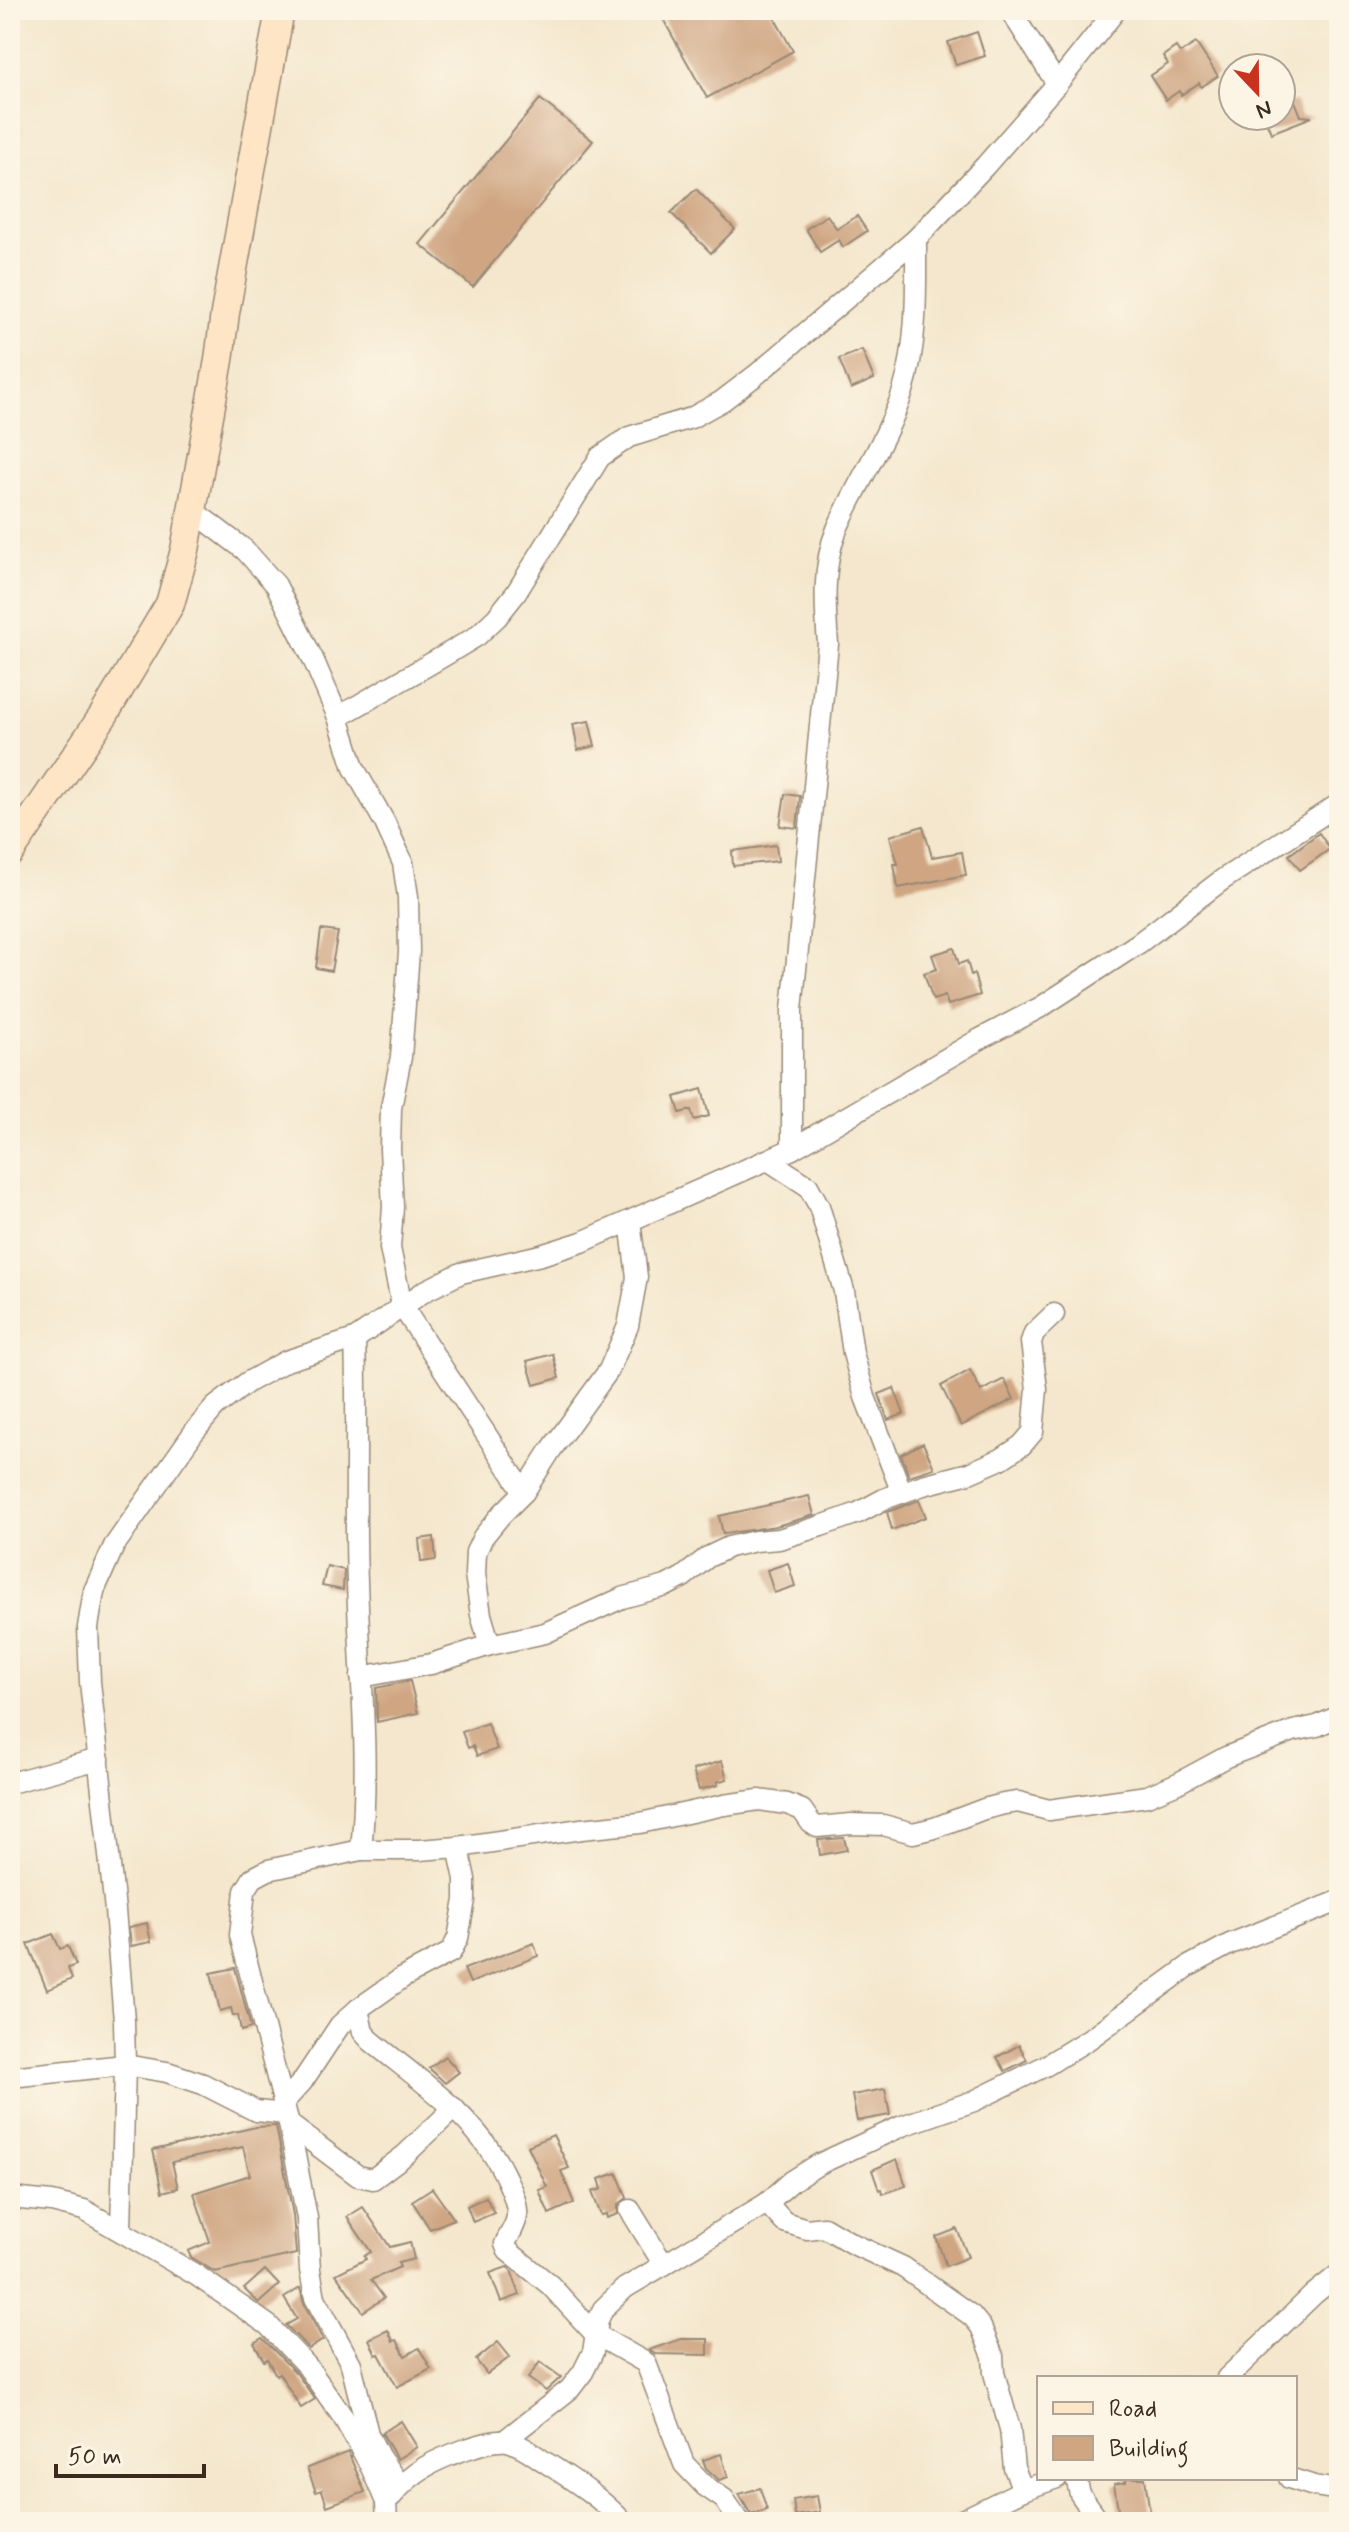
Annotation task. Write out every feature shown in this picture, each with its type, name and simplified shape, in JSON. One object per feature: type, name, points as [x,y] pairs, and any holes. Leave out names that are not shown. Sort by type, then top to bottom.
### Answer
[{"type":"street","points":[[10,852],[95,727],[170,604],[185,550],[280,10]]},
{"type":"street","points":[[1010,10],[1057,84]]},
{"type":"street","points":[[338,717],[477,636],[497,617],[516,593],[600,457],[629,437],[691,418],[722,401],[779,357],[916,239],[1057,84],[1116,10]]},
{"type":"street","points":[[792,1149],[792,1010],[828,644],[825,605],[829,559],[836,531],[863,480],[903,389],[917,302],[916,239]]},
{"type":"street","points":[[192,510],[245,550],[276,585],[338,717],[354,768],[403,863],[408,897],[408,967],[401,1057],[391,1108],[393,1207],[390,1248],[402,1306],[524,1492]]},
{"type":"street","points":[[121,2230],[125,2065],[115,1910],[90,1682],[88,1627],[94,1591],[114,1546],[215,1407],[248,1382],[286,1361],[355,1339],[425,1291],[461,1273],[541,1255],[582,1242],[792,1149],[980,1039],[1041,1007],[1139,943],[1235,871],[1339,804]]},
{"type":"street","points":[[768,1160],[808,1186],[819,1206],[844,1291],[853,1353],[865,1397],[902,1493]]},
{"type":"street","points":[[490,1645],[481,1615],[475,1574],[476,1552],[483,1537],[524,1492],[609,1370],[628,1326],[637,1277],[630,1221]]},
{"type":"street","points":[[361,1677],[457,1657],[490,1645],[545,1633],[622,1598],[666,1586],[708,1557],[729,1547],[779,1539],[821,1526],[902,1493],[969,1473],[1001,1459],[1022,1445],[1033,1432],[1036,1374],[1031,1342],[1042,1323],[1054,1314]]},
{"type":"street","points":[[355,1339],[357,1584],[366,1802],[361,1850]]},
{"type":"street","points":[[391,2503],[379,2456],[368,2434],[351,2364],[315,2298],[307,2218],[286,2114],[240,1935],[245,1891],[253,1878],[268,1870],[361,1850],[458,1847],[640,1823],[759,1800],[787,1804],[802,1810],[817,1827],[883,1825],[913,1833],[1004,1804],[1018,1802],[1049,1810],[1147,1796],[1238,1752],[1339,1716]]},
{"type":"street","points":[[10,1783],[99,1759]]},
{"type":"street","points":[[286,2114],[302,2082],[340,2025],[375,1995],[451,1952],[458,1938],[465,1900],[465,1879],[458,1847]]},
{"type":"street","points":[[391,2503],[426,2466],[505,2440],[570,2389],[593,2352],[603,2309],[611,2299],[767,2203],[792,2181],[819,2164],[902,2126],[974,2101],[1047,2065],[1089,2039],[1170,1979],[1230,1944],[1339,1901]]},
{"type":"street","points":[[358,2009],[363,2032],[370,2040],[454,2108],[487,2142],[513,2193],[518,2212],[505,2244],[508,2251],[550,2285],[595,2334],[646,2363],[684,2464],[705,2486],[724,2499],[740,2522]]},
{"type":"street","points":[[10,2077],[125,2065],[167,2072],[203,2084],[256,2111],[286,2114],[358,2176],[373,2179],[405,2155],[454,2108]]},
{"type":"street","points":[[10,2198],[52,2202],[84,2210],[196,2275],[268,2325],[307,2366],[343,2417],[391,2503]]},
{"type":"street","points":[[767,2203],[784,2222],[807,2229],[824,2227],[903,2267],[972,2316],[981,2327],[993,2356],[994,2373],[1010,2429],[1014,2468],[1023,2490]]},
{"type":"street","points":[[630,2210],[664,2265]]},
{"type":"street","points":[[1229,2376],[1339,2274]]},
{"type":"street","points":[[505,2440],[524,2448],[580,2484],[600,2498],[623,2522]]},
{"type":"street","points":[[958,2522],[1023,2490],[1051,2480]]},
{"type":"street","points":[[1076,2480],[1080,2494],[1100,2522]]},
{"type":"street","points":[[1295,2480],[1339,2490]]},
{"type":"building","points":[[658,10],[770,10],[793,51],[707,98]]},
{"type":"building","points":[[977,32],[985,56],[956,65],[948,42]]},
{"type":"building","points":[[1196,43],[1217,77],[1201,87],[1199,83],[1181,95],[1179,91],[1166,100],[1150,76],[1168,64],[1163,56],[1176,47],[1180,53]]},
{"type":"building","points":[[540,99],[593,141],[473,287],[420,244]]},
{"type":"building","points":[[1297,106],[1301,116],[1312,117],[1297,123]]},
{"type":"building","points":[[696,189],[735,229],[711,253],[671,213]]},
{"type":"building","points":[[827,215],[837,229],[857,216],[867,231],[843,247],[839,240],[820,252],[806,229]]},
{"type":"building","points":[[862,350],[874,379],[851,389],[839,359]]},
{"type":"building","points":[[589,721],[595,746],[578,750],[573,724]]},
{"type":"building","points":[[785,794],[800,796],[797,828],[780,826]]},
{"type":"building","points":[[923,826],[932,857],[962,852],[966,875],[898,888],[894,864],[898,864],[890,836]]},
{"type":"building","points":[[1319,833],[1330,849],[1300,870],[1289,855]]},
{"type":"building","points":[[776,845],[778,861],[733,866],[732,851]]},
{"type":"building","points":[[321,930],[338,932],[331,971],[316,968]]},
{"type":"building","points":[[954,948],[959,964],[967,961],[980,995],[948,1005],[945,996],[933,1000],[924,973],[937,969],[932,955]]},
{"type":"building","points":[[702,1089],[709,1116],[694,1120],[691,1110],[680,1113],[675,1097]]},
{"type":"building","points":[[553,1354],[559,1378],[534,1385],[527,1361]]},
{"type":"building","points":[[970,1370],[981,1391],[1004,1379],[1014,1399],[961,1426],[941,1386]]},
{"type":"building","points":[[894,1388],[904,1414],[888,1420],[879,1394]]},
{"type":"building","points":[[923,1443],[934,1468],[909,1476],[901,1454]]},
{"type":"building","points":[[809,1496],[814,1515],[776,1526],[723,1534],[719,1516]]},
{"type":"building","points":[[919,1500],[926,1517],[892,1530],[887,1512]]},
{"type":"building","points":[[434,1537],[436,1560],[421,1562],[419,1539]]},
{"type":"building","points":[[788,1563],[795,1586],[774,1593],[767,1570]]},
{"type":"building","points":[[327,1566],[344,1570],[343,1590],[322,1586]]},
{"type":"building","points":[[410,1681],[418,1713],[377,1722],[376,1688]]},
{"type":"building","points":[[487,1723],[497,1749],[477,1756],[473,1746],[468,1748],[462,1732]]},
{"type":"building","points":[[722,1761],[727,1779],[699,1790],[693,1770]]},
{"type":"building","points":[[844,1838],[847,1850],[820,1855],[818,1840]]},
{"type":"building","points":[[147,1923],[151,1942],[131,1946],[129,1927]]},
{"type":"building","points":[[53,1934],[60,1949],[68,1946],[76,1965],[68,1968],[72,1979],[47,1990],[28,1944]]},
{"type":"building","points":[[534,1943],[538,1956],[470,1983],[464,1969]]},
{"type":"building","points":[[235,1968],[251,2028],[241,2031],[238,2015],[233,2016],[231,2008],[220,2011],[211,1973]]},
{"type":"building","points":[[1019,2045],[1027,2060],[1005,2071],[997,2057]]},
{"type":"building","points":[[445,2056],[459,2072],[445,2083],[429,2068]]},
{"type":"building","points":[[885,2089],[890,2115],[857,2121],[852,2095]]},
{"type":"building","points":[[276,2126],[293,2215],[296,2254],[215,2272],[191,2257],[188,2251],[210,2242],[194,2193],[250,2175],[243,2147],[172,2162],[178,2188],[162,2192],[153,2150],[256,2127]]},
{"type":"building","points":[[553,2135],[569,2168],[561,2171],[574,2203],[549,2214],[539,2190],[547,2187],[528,2146]]},
{"type":"building","points":[[897,2159],[906,2186],[883,2194],[872,2170]]},
{"type":"building","points":[[617,2173],[627,2198],[618,2205],[618,2214],[607,2218],[606,2214],[601,2215],[592,2192],[602,2189],[599,2179]]},
{"type":"building","points":[[432,2188],[454,2219],[430,2229],[412,2201]]},
{"type":"building","points":[[486,2197],[494,2213],[473,2222],[467,2206]]},
{"type":"building","points":[[363,2207],[390,2247],[410,2242],[414,2259],[398,2263],[400,2267],[371,2280],[384,2298],[363,2312],[336,2274],[366,2259],[364,2256],[371,2252],[347,2217]]},
{"type":"building","points":[[957,2229],[968,2257],[946,2266],[936,2237]]},
{"type":"building","points":[[507,2267],[520,2295],[501,2302],[490,2273]]},
{"type":"building","points":[[265,2270],[279,2285],[259,2303],[244,2289]]},
{"type":"building","points":[[300,2288],[304,2304],[323,2340],[309,2349],[286,2325],[297,2319],[284,2298]]},
{"type":"building","points":[[388,2330],[405,2356],[419,2348],[431,2369],[397,2387],[369,2339]]},
{"type":"building","points":[[262,2338],[297,2374],[315,2399],[301,2408],[279,2373],[276,2375],[267,2359],[264,2361],[254,2343]]},
{"type":"building","points":[[681,2339],[708,2339],[708,2355],[655,2354],[649,2350]]},
{"type":"building","points":[[498,2342],[510,2357],[487,2374],[476,2360]]},
{"type":"building","points":[[540,2362],[561,2377],[546,2391],[528,2378]]},
{"type":"building","points":[[401,2421],[417,2447],[397,2459],[382,2433]]},
{"type":"building","points":[[348,2452],[365,2492],[327,2506],[322,2490],[316,2492],[307,2468]]},
{"type":"building","points":[[721,2454],[728,2477],[719,2480],[706,2468],[703,2460]]},
{"type":"building","points":[[1145,2480],[1151,2521],[1120,2522],[1114,2484]]},
{"type":"building","points":[[760,2488],[767,2510],[751,2515],[739,2494]]},
{"type":"building","points":[[817,2496],[820,2512],[795,2516],[793,2500]]}]
